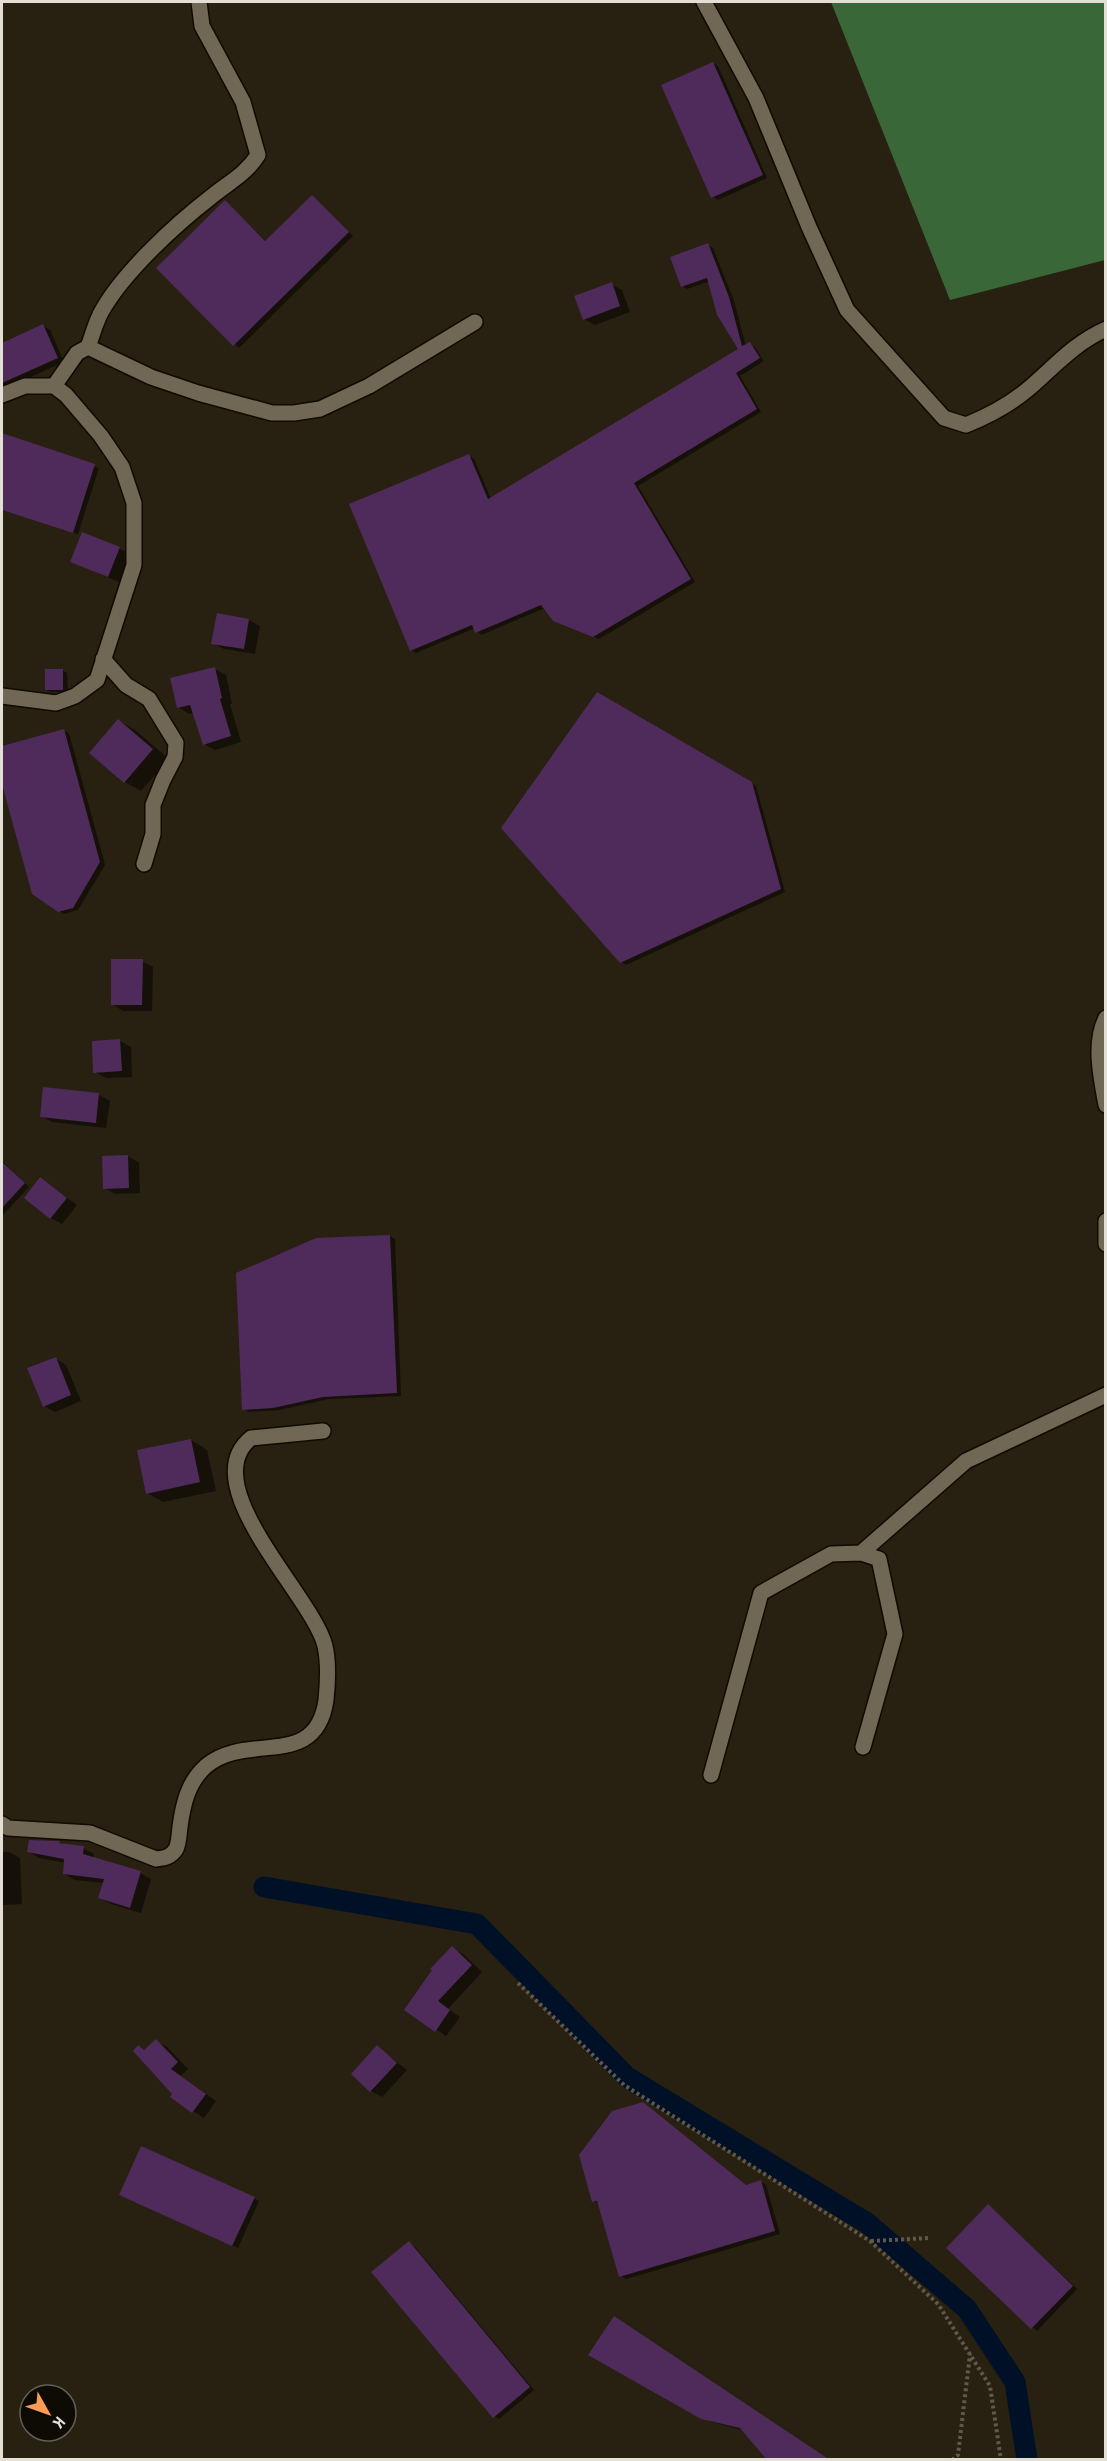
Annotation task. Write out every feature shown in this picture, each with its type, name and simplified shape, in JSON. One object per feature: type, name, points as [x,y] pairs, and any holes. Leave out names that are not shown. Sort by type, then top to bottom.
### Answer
[{"type":"street","points":[[54,386],[77,353],[88,347],[101,311],[112,293],[140,262],[209,198],[242,176],[258,155],[243,102],[202,26],[199,2]]},
{"type":"street","points":[[704,2],[756,98],[809,227],[847,310],[944,418],[966,425],[991,415],[1027,390],[1060,358],[1106,329]]},
{"type":"street","points":[[88,347],[151,377],[198,393],[272,413],[294,413],[320,409],[369,386],[476,322]]},
{"type":"street","points":[[2,395],[25,386],[54,386],[66,395],[101,436],[122,466],[134,503],[134,565],[97,680],[75,696],[56,703],[2,696]]},
{"type":"street","points":[[103,659],[126,685],[148,699],[176,743],[175,757],[153,805],[153,834],[144,864]]},
{"type":"street","points":[[1106,1018],[1101,1027],[1100,1065],[1106,1105]]},
{"type":"street","points":[[1106,1221],[1106,1244]]},
{"type":"street","points":[[861,1553],[966,1461],[1106,1395]]},
{"type":"street","points":[[2,1824],[8,1828],[90,1833],[156,1859],[165,1858],[171,1855],[177,1847],[187,1792],[206,1766],[233,1753],[301,1742],[312,1734],[320,1724],[324,1713],[328,1678],[324,1643],[315,1622],[255,1531],[238,1489],[234,1466],[236,1456],[251,1438],[323,1431]]},
{"type":"street","points":[[711,1774],[761,1593],[831,1554],[861,1553],[879,1559],[895,1634],[864,1746]]},
{"type":"path","points":[[518,1983],[624,2085],[870,2241],[938,2304],[990,2386],[1001,2460]]},
{"type":"path","points":[[870,2241],[930,2238]]},
{"type":"path","points":[[952,2460],[958,2455],[970,2353]]},
{"type":"green space","points":[[831,2],[1105,2],[1105,260],[950,300]]},
{"type":"building","points":[[713,62],[763,175],[711,198],[661,85]]},
{"type":"building","points":[[312,195],[349,232],[233,346],[156,268],[225,200],[265,241]]},
{"type":"building","points":[[708,243],[729,297],[742,346],[750,342],[760,358],[736,373],[757,409],[634,483],[691,579],[593,637],[553,621],[541,605],[475,633],[472,625],[410,651],[349,504],[469,454],[488,499],[738,349],[717,315],[707,278],[681,287],[670,257]]},
{"type":"building","points":[[612,282],[620,306],[583,320],[574,296]]},
{"type":"building","points":[[43,324],[58,358],[2,383],[2,343]]},
{"type":"building","points":[[2,433],[95,464],[73,533],[2,510]]},
{"type":"building","points":[[82,532],[120,547],[108,577],[70,562]]},
{"type":"building","points":[[217,613],[249,619],[244,649],[211,644]]},
{"type":"building","points":[[215,667],[222,698],[220,699],[231,736],[203,745],[190,705],[177,708],[170,678]]},
{"type":"building","points":[[45,669],[63,669],[63,690],[45,690]]},
{"type":"building","points":[[597,692],[752,782],[781,889],[620,963],[501,828]]},
{"type":"building","points":[[118,719],[153,749],[124,783],[89,753]]},
{"type":"building","points":[[64,729],[100,862],[73,908],[58,912],[32,894],[2,784],[2,746]]},
{"type":"building","points":[[111,959],[143,959],[142,1005],[111,1005]]},
{"type":"building","points":[[120,1039],[122,1071],[93,1073],[92,1041]]},
{"type":"building","points":[[43,1087],[99,1093],[96,1123],[40,1117]]},
{"type":"building","points":[[128,1155],[129,1188],[103,1189],[102,1156]]},
{"type":"building","points":[[2,1162],[25,1183],[2,1208]]},
{"type":"building","points":[[40,1177],[67,1198],[50,1219],[24,1198]]},
{"type":"building","points":[[390,1235],[397,1393],[323,1397],[273,1408],[242,1410],[236,1273],[316,1238]]},
{"type":"building","points":[[56,1357],[71,1395],[43,1407],[27,1368]]},
{"type":"building","points":[[191,1439],[200,1482],[146,1494],[137,1450]]},
{"type":"building","points":[[29,1840],[60,1841],[59,1843],[84,1846],[83,1854],[141,1871],[130,1908],[98,1898],[104,1879],[63,1874],[64,1859],[27,1852]]},
{"type":"building","points":[[452,1946],[472,1965],[438,2001],[450,2010],[435,2032],[404,2010],[432,1970],[430,1969]]},
{"type":"building","points":[[156,2039],[178,2062],[171,2069],[206,2094],[192,2113],[170,2097],[172,2094],[133,2051],[138,2045],[144,2050]]},
{"type":"building","points":[[377,2045],[397,2063],[370,2092],[351,2074]]},
{"type":"building","points":[[643,2102],[746,2185],[761,2180],[775,2231],[619,2277],[597,2201],[592,2202],[579,2155],[612,2111]]},
{"type":"building","points":[[141,2146],[255,2197],[232,2246],[119,2195]]},
{"type":"building","points":[[988,2204],[1073,2286],[1031,2329],[946,2248]]},
{"type":"building","points":[[409,2241],[530,2387],[493,2418],[371,2272]]},
{"type":"building","points":[[614,2316],[830,2460],[767,2460],[740,2428],[701,2419],[588,2355]]},
{"type":"waterway","points":[[264,1887],[477,1924],[627,2077],[867,2223],[967,2309],[1015,2382],[1027,2460]]}]
